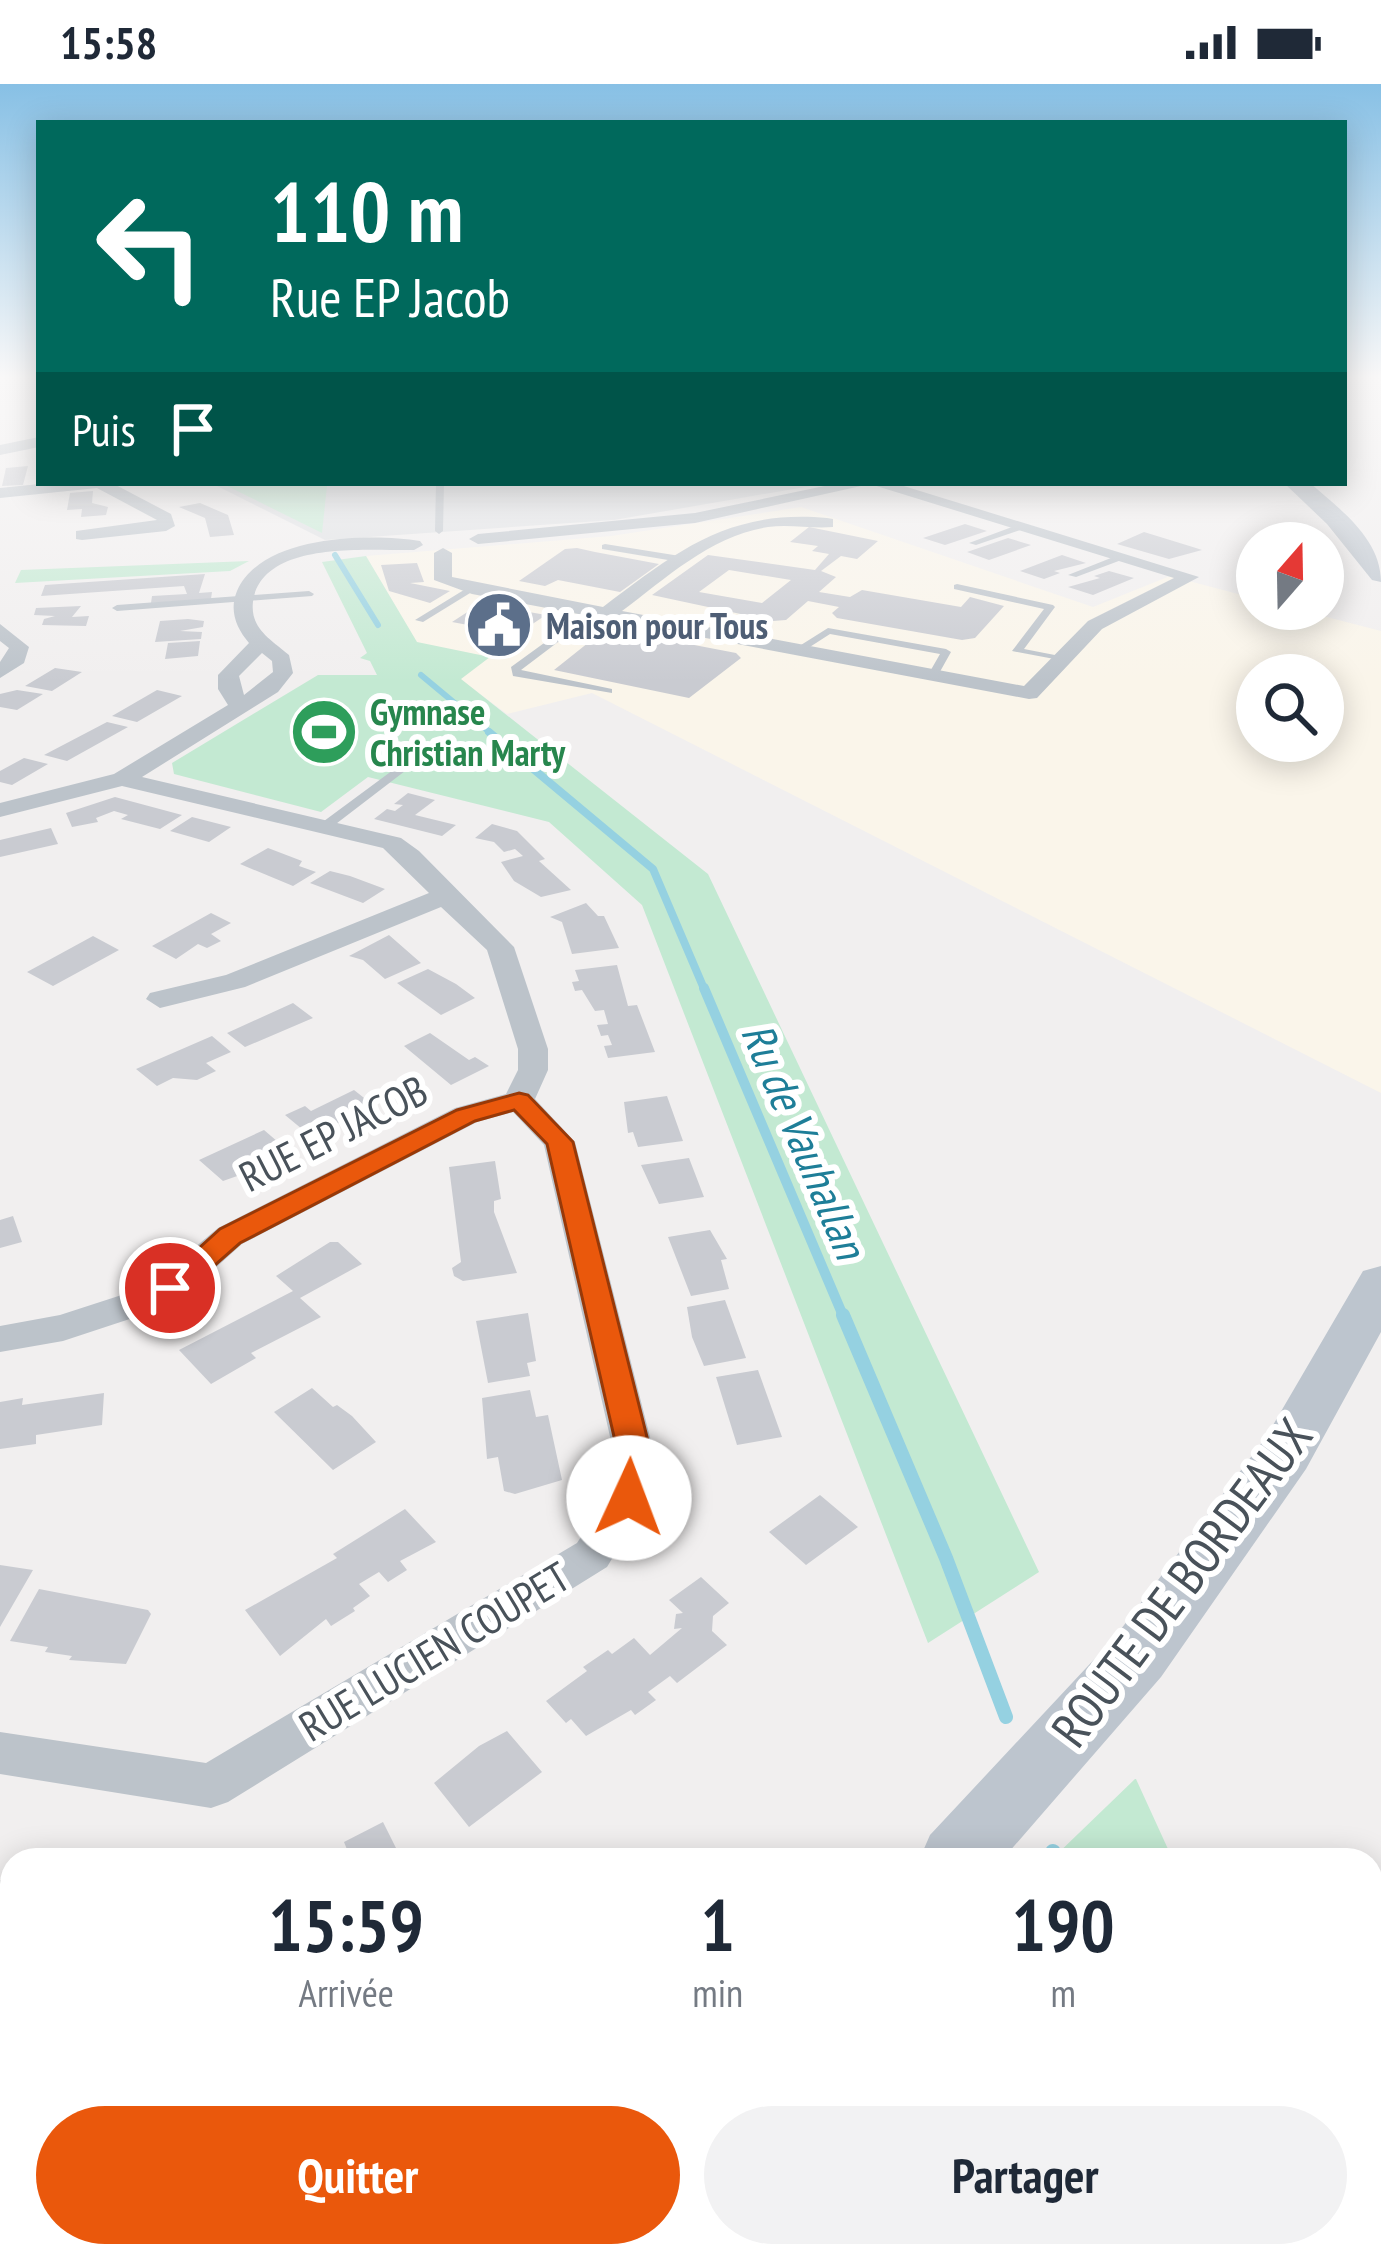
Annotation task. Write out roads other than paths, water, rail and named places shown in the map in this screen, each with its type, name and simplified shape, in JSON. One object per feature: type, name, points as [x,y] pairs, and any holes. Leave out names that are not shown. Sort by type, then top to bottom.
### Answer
[{"type":"main road","points":[[1298,486],[1336,519],[1381,574]]},
{"type":"main road","name":"ROUTE DE BORDEAUX","points":[[966,1848],[1138,1657],[1286,1453],[1381,1284]]},
{"type":"street","points":[[0,493],[69,486]]},
{"type":"street","points":[[82,535],[166,526],[165,518],[104,486]]},
{"type":"street","points":[[0,810],[122,779],[271,688],[283,673],[281,659],[250,632],[243,600],[257,572],[280,557],[414,545],[443,553],[467,549],[478,539],[695,518],[848,486]]},
{"type":"street","points":[[443,553],[442,580],[472,588],[1029,693],[1094,625],[1190,578],[887,486]]},
{"type":"street","points":[[601,612],[708,538],[789,520],[827,523]]},
{"type":"street","points":[[414,545],[421,535],[439,531],[469,533],[478,539]]},
{"type":"street","points":[[0,630],[19,647],[17,659],[0,672]]},
{"type":"street","points":[[240,706],[229,689],[228,675],[261,643]]},
{"type":"street","points":[[122,779],[392,843],[410,856],[500,947],[533,1049],[533,1070],[519,1100]]},
{"type":"street","points":[[160,999],[236,981],[445,896]]},
{"type":"street","name":"RUE EP JACOB","points":[[0,1339],[63,1328],[147,1300],[170,1288],[230,1236],[466,1115],[519,1100]]},
{"type":"street","name":"RUE LUCIEN COUPET","points":[[0,1753],[211,1786],[592,1555],[629,1498],[632,1441],[560,1142],[519,1100]]},
{"type":"lane","points":[[439,531],[440,486]]},
{"type":"lane","points":[[973,543],[1020,526]]},
{"type":"lane","points":[[605,547],[680,560]]},
{"type":"lane","points":[[1072,575],[1121,557]]},
{"type":"lane","points":[[957,587],[1050,607],[1017,650],[1061,659]]},
{"type":"lane","points":[[420,620],[472,588]]},
{"type":"lane","points":[[117,608],[309,594]]},
{"type":"lane","points":[[601,612],[515,669],[517,674],[608,691]]},
{"type":"lane","points":[[323,827],[416,758]]},
{"type":"waterway","name":"Ru de Vauhallan","points":[[335,555],[378,625]]},
{"type":"waterway","name":"Ru de Vauhallan","points":[[421,675],[493,735]]},
{"type":"waterway","name":"Ru de Vauhallan","points":[[489,732],[653,869],[705,991]]},
{"type":"waterway","name":"Ru de Vauhallan","points":[[704,988],[844,1318]]},
{"type":"waterway","name":"Ru de Vauhallan","points":[[843,1315],[946,1558],[1006,1717]]},
{"type":"place","name":"Maison pour Tous","points":[[499,625]]},
{"type":"place","name":"Gymnase Christian Marty","points":[[324,732]]}]
